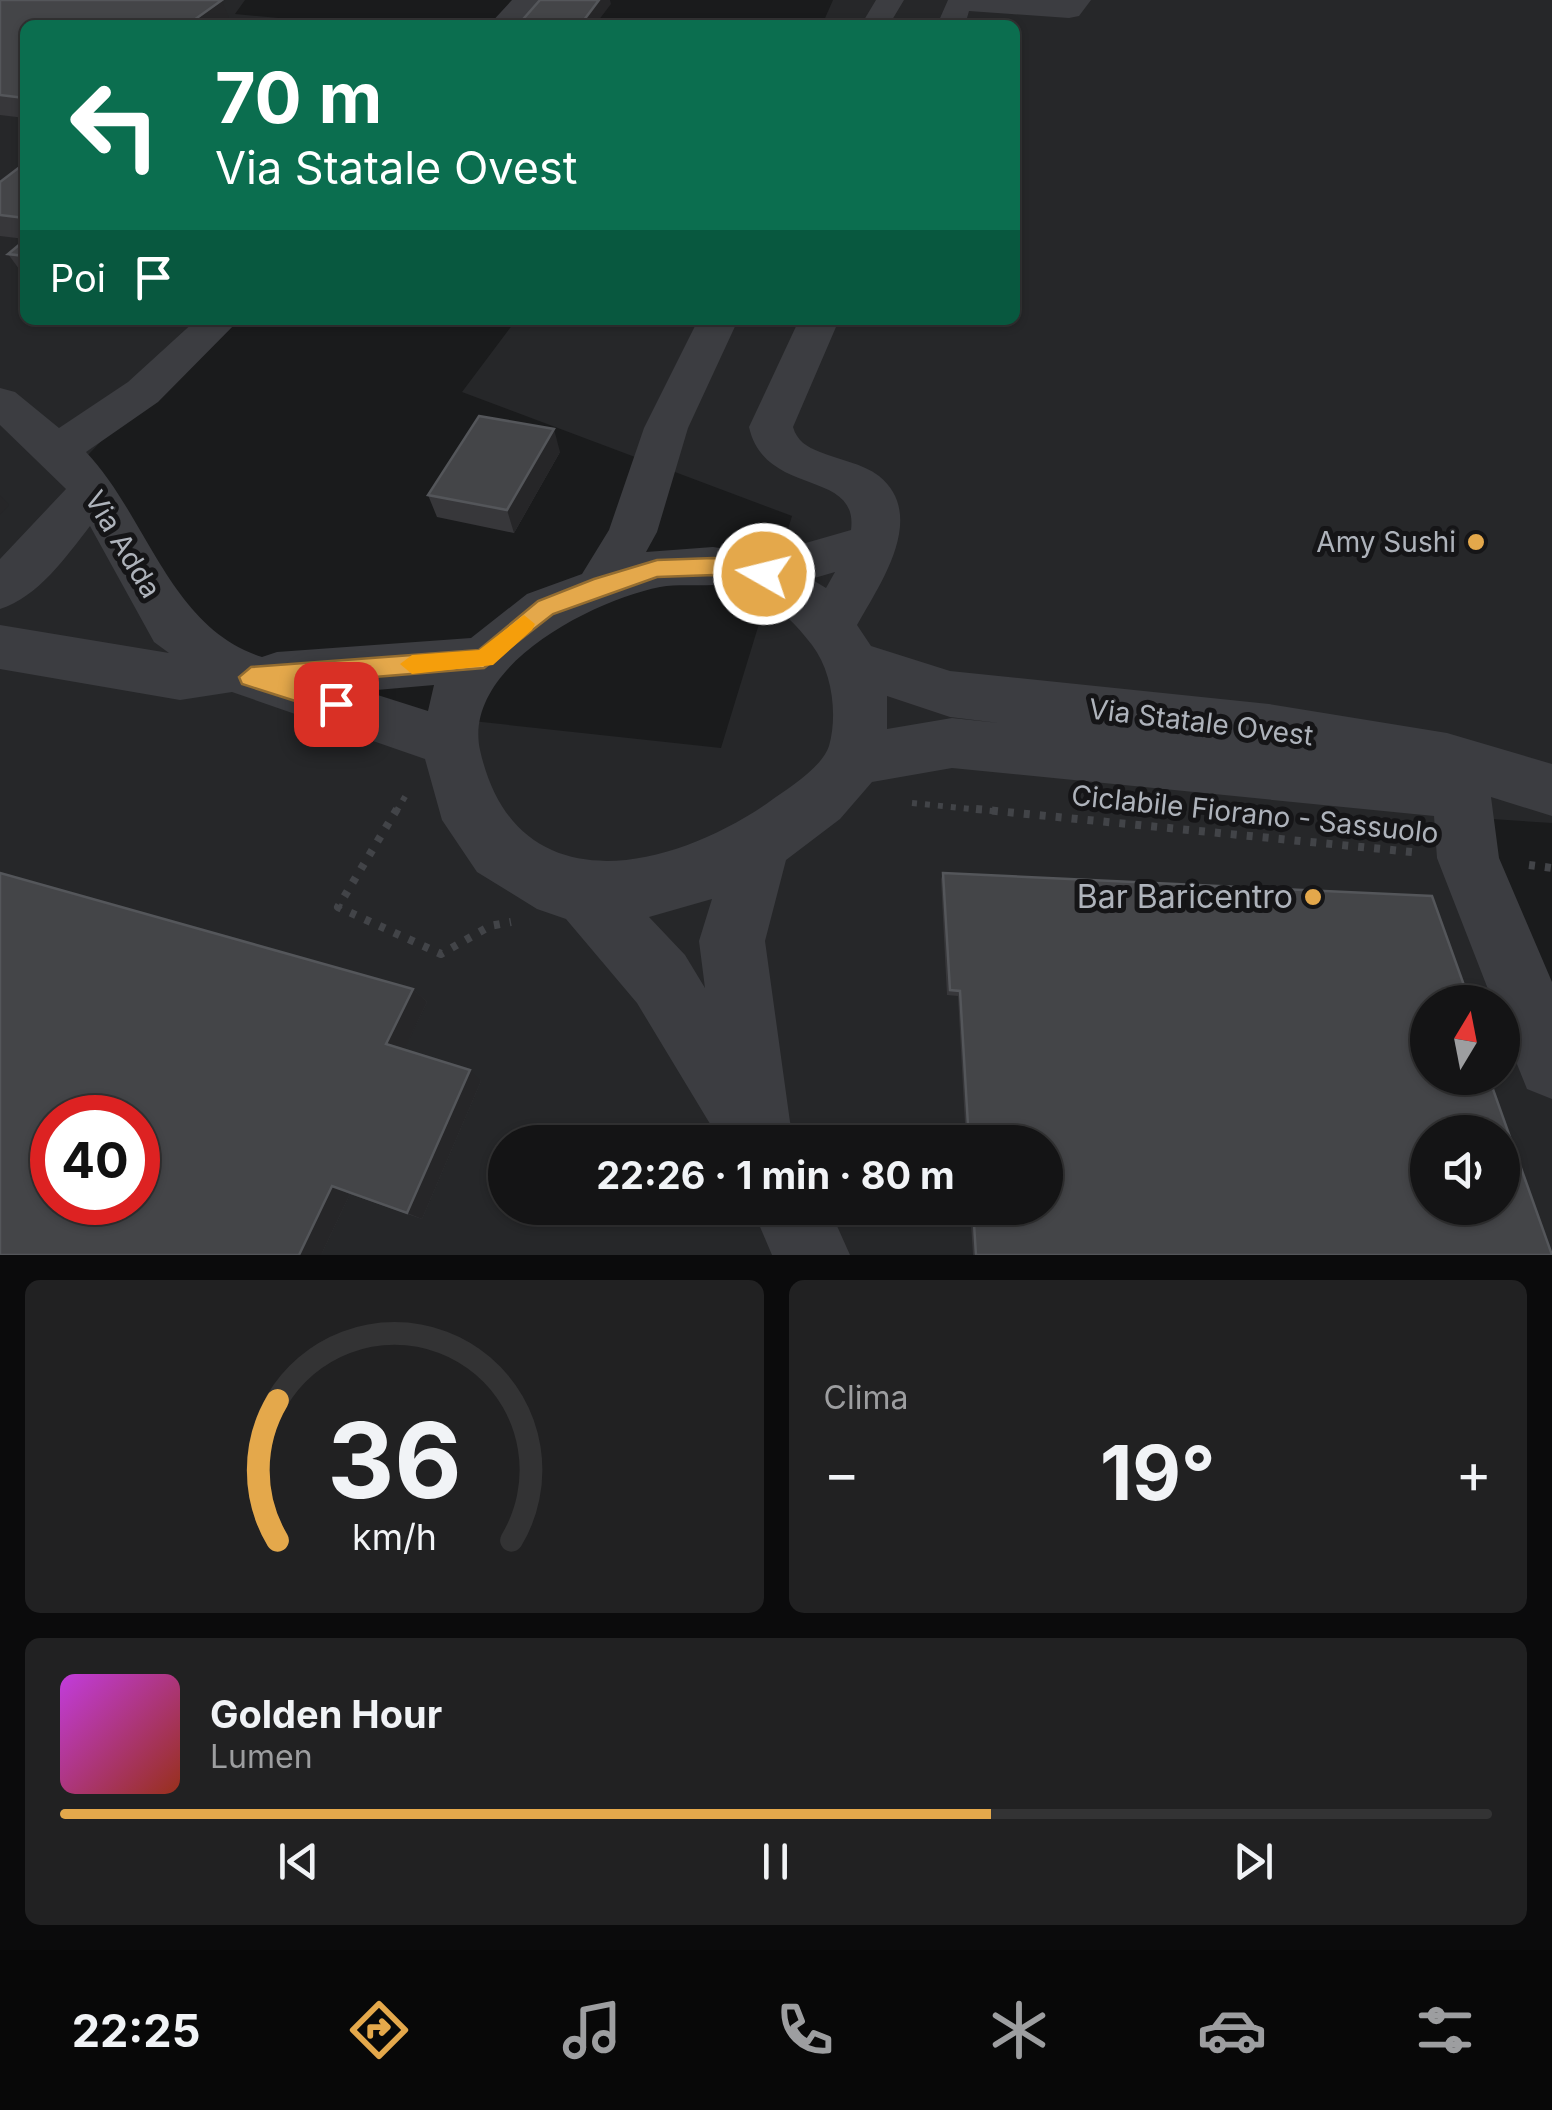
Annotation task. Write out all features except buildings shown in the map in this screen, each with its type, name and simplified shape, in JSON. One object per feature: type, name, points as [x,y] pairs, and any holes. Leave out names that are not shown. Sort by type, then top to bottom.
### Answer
[{"type":"street","points":[[507,20],[527,0]]},
{"type":"street","points":[[952,20],[955,7],[965,2],[1050,11],[1070,10],[1076,0]]},
{"type":"street","points":[[56,449],[106,422],[158,383],[214,325]]},
{"type":"street","points":[[602,585],[632,532],[666,428],[716,325]]},
{"type":"street","points":[[816,325],[771,427],[779,448],[794,458],[838,472],[862,487],[878,521],[839,645],[861,701],[856,759]]},
{"type":"street","name":"Via Adda","points":[[0,402],[56,449],[93,489],[173,627],[241,674]]},
{"type":"street","points":[[0,589],[46,548],[93,489]]},
{"type":"street","points":[[649,489],[714,566]]},
{"type":"street","points":[[764,574],[874,542]]},
{"type":"street","name":"Via Statale Ovest","points":[[714,566],[764,574],[811,605],[839,645],[950,694],[1269,728],[1447,758],[1552,794],[1461,792],[952,742],[856,759],[819,800],[760,843],[704,874],[628,892],[581,890],[558,888],[500,852],[463,801],[450,742],[460,686],[484,659],[546,608],[657,568],[714,566]]},
{"type":"street","points":[[0,647],[180,677],[484,659]]},
{"type":"street","points":[[241,674],[450,742]]},
{"type":"street","points":[[1461,792],[1468,858],[1552,1064]]},
{"type":"street","points":[[759,1125],[732,942],[760,843]]},
{"type":"street","points":[[581,890],[661,979],[752,1125]]},
{"type":"street","points":[[798,1225],[811,1255]]},
{"type":"path","name":"Ciclabile Fiorano - Sassuolo","points":[[954,806],[1552,868]]},
{"type":"shaded area","points":[[0,0],[245,0],[235,14],[300,20],[20,20],[20,325],[212,325],[66,478],[138,572],[288,701],[721,748],[792,516],[462,392],[512,325],[1020,325],[1020,20],[824,20],[833,0],[1552,0],[1552,823],[1447,816],[1516,985],[1410,985],[1410,1095],[1520,1095],[1520,995],[1552,1073],[1552,1255],[0,1255]]},
{"type":"slow traffic","points":[[412,664],[484,659],[524,624]]},
{"type":"place","name":"Amy Sushi","points":[[1476,542]]},
{"type":"place","name":"Bar Baricentro","points":[[1313,897]]},
{"type":"route","points":[[336,704],[251,677],[484,659],[546,608],[657,568],[714,566],[764,574]]}]
